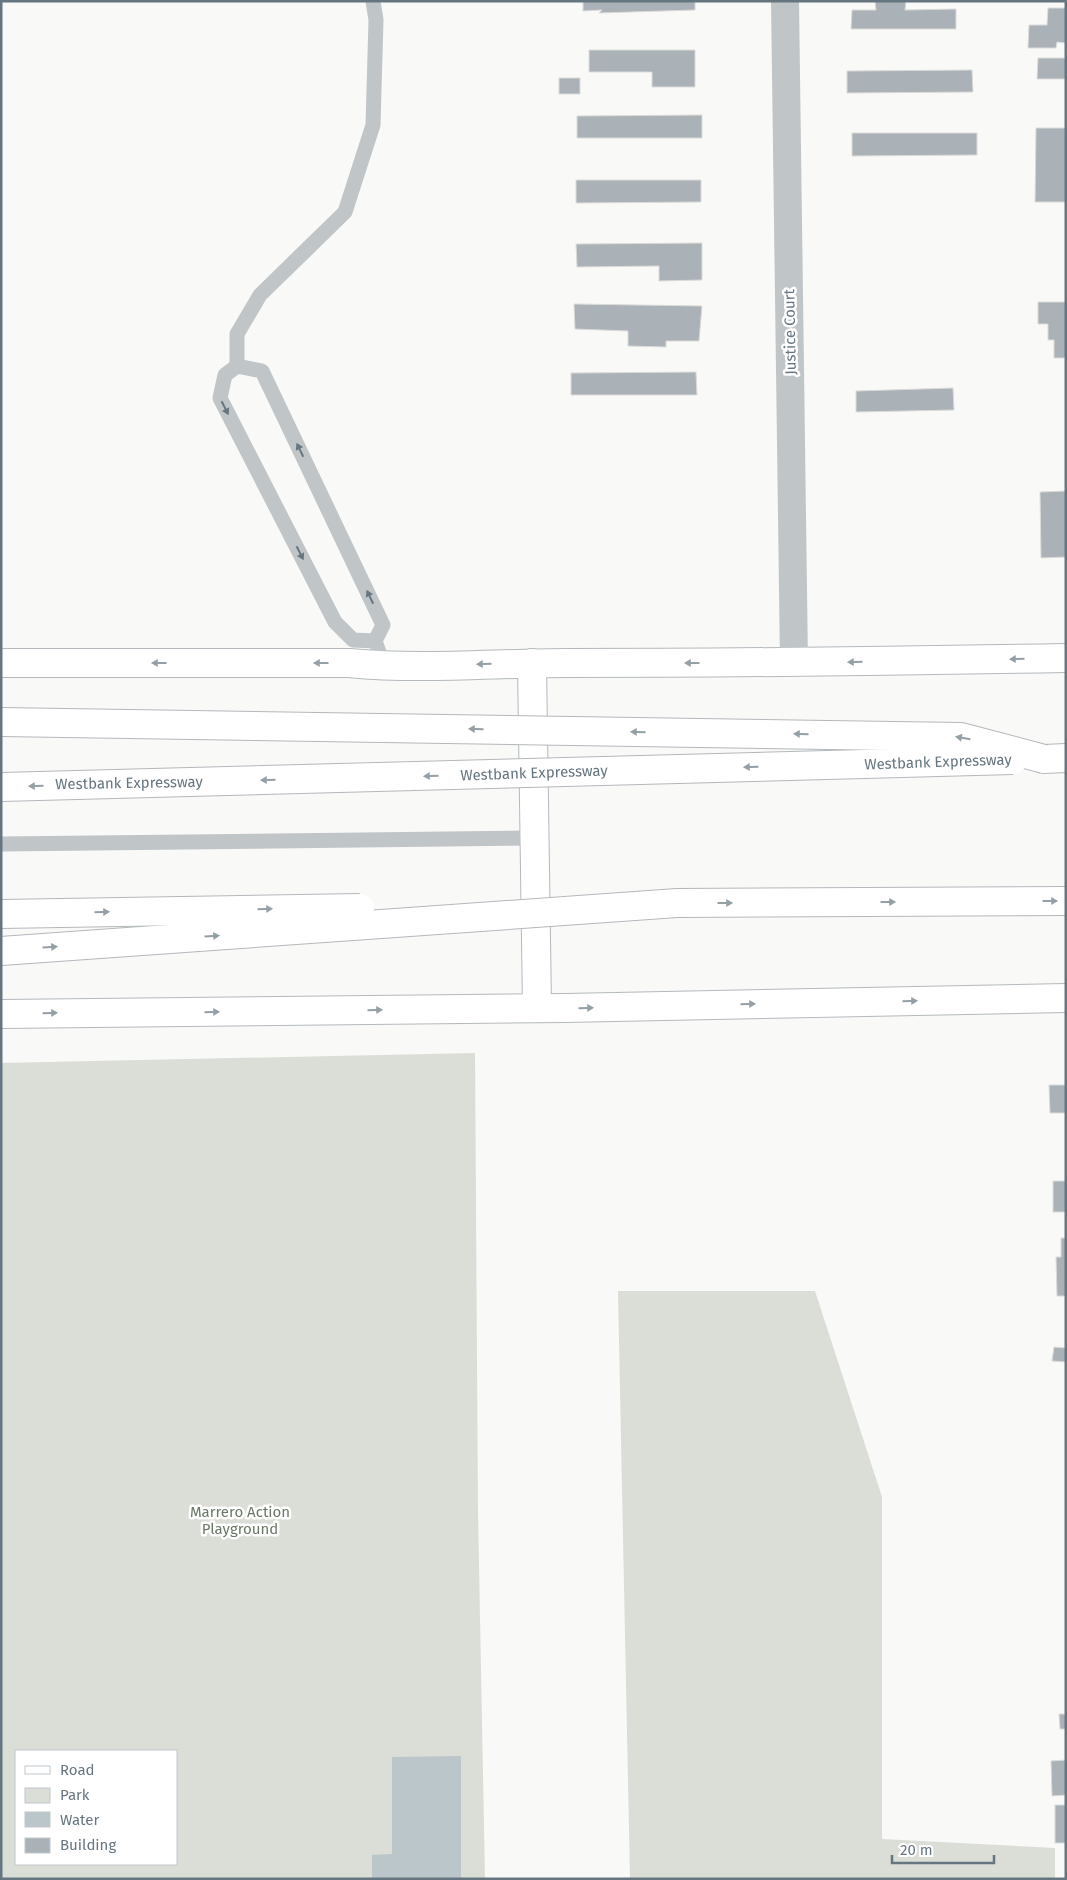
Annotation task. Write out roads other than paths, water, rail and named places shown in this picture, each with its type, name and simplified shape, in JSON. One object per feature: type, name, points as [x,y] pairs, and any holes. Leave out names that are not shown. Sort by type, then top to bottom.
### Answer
[{"type":"main road","points":[[1,663],[349,663],[384,666],[532,663],[794,663],[1066,658]]},
{"type":"main road","points":[[532,663],[537,1008]]},
{"type":"main road","points":[[1,722],[961,737],[1055,758]]},
{"type":"main road","name":"Westbank Expressway","points":[[1,787],[1055,758]]},
{"type":"main road","points":[[1,914],[677,903],[1066,901]]},
{"type":"main road","points":[[1,950],[677,903]]},
{"type":"main road","points":[[1,1014],[537,1008],[1066,998]]},
{"type":"street","name":"Justice Court","points":[[785,1],[794,663]]},
{"type":"lane","points":[[373,1],[376,20],[373,125],[345,212],[260,295],[237,334],[236,366],[226,375],[220,398],[335,622],[353,640],[375,641]]},
{"type":"lane","points":[[236,366],[262,371],[382,625],[375,641],[384,666]]},
{"type":"lane","points":[[1,844],[535,838]]},
{"type":"water","points":[[461,1756],[461,1879],[372,1879],[372,1855],[392,1854],[392,1757]]},
{"type":"park label","name":"Marrero Action Playground","points":[[240,1520]]}]
